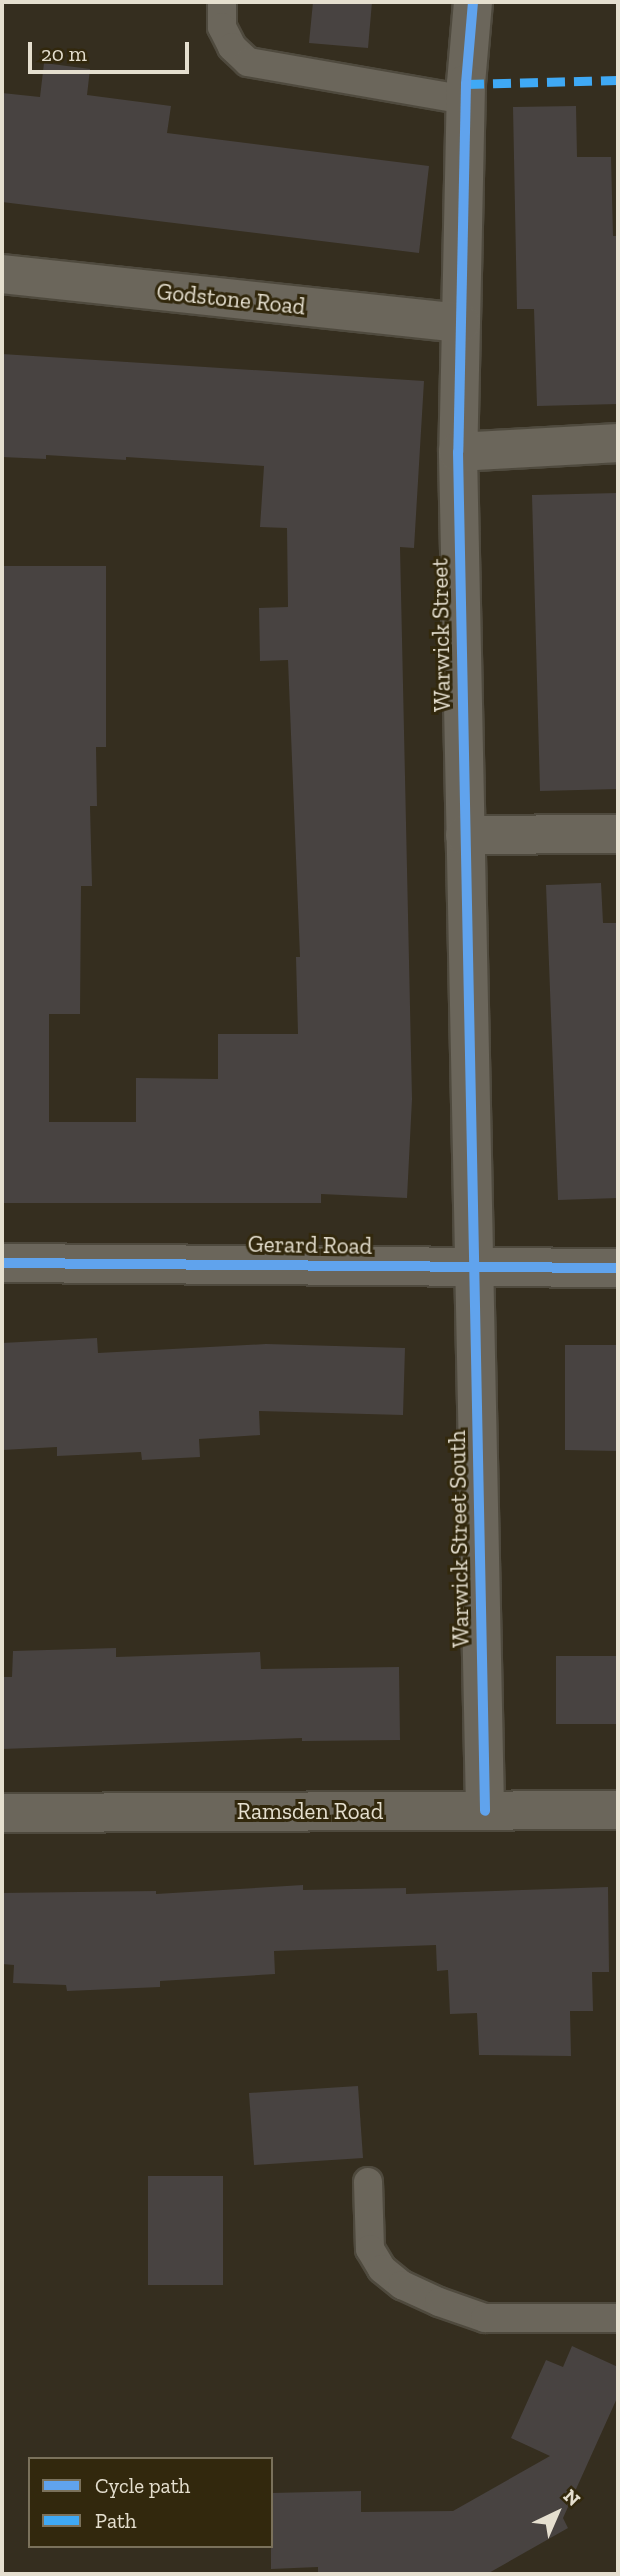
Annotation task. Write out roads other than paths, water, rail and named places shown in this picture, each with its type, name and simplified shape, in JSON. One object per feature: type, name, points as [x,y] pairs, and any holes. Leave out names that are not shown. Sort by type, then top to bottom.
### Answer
[{"type":"street","name":"Warwick Street","points":[[473,2],[466,100],[458,452],[475,1268]]},
{"type":"street","name":"Godstone Road","points":[[2,274],[460,323]]},
{"type":"street","points":[[458,452],[618,443]]},
{"type":"street","points":[[465,835],[618,834]]},
{"type":"street","name":"Gerard Road","points":[[2,1263],[618,1268]]},
{"type":"street","name":"Warwick Street South","points":[[475,1268],[485,1811]]},
{"type":"street","name":"Ramsden Road","points":[[2,1813],[618,1811]]},
{"type":"lane","points":[[222,2],[222,27],[232,47],[248,62],[466,100]]},
{"type":"lane","points":[[368,2182],[370,2249],[382,2269],[402,2285],[439,2302],[485,2318],[618,2318]]}]
